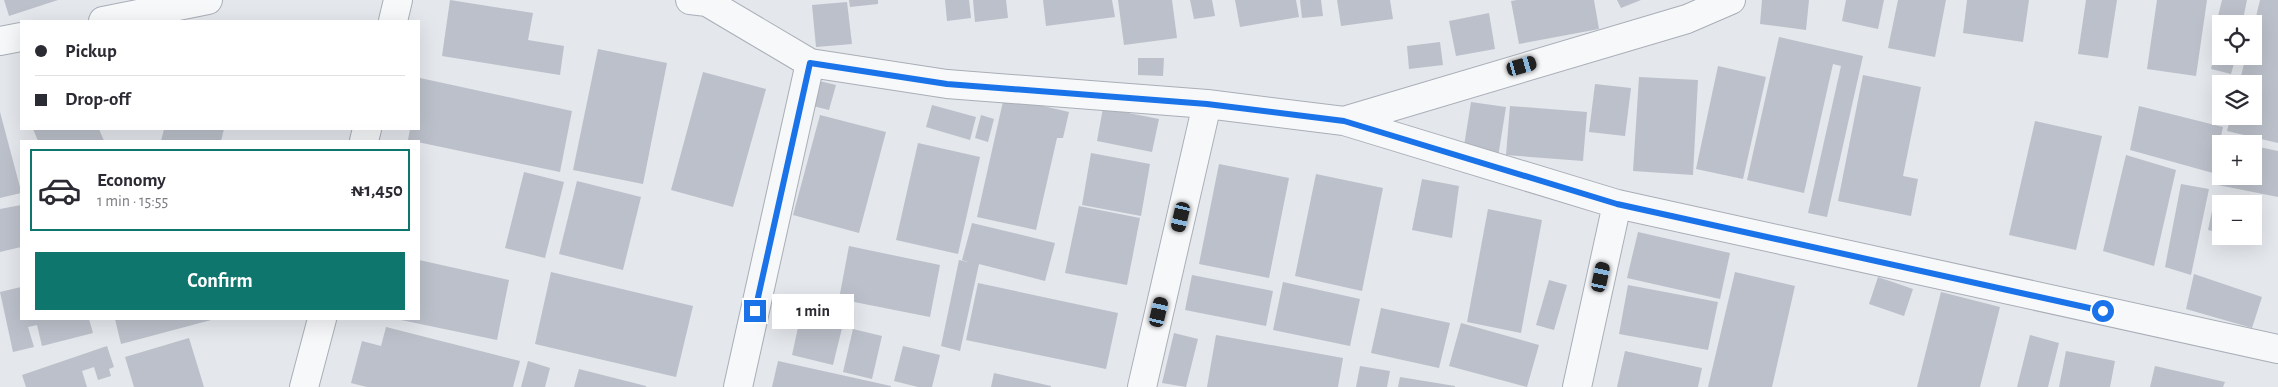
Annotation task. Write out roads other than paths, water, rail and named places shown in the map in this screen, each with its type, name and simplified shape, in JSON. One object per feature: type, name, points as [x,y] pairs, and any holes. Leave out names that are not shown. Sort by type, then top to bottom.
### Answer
[{"type":"street","points":[[108,20],[208,0]]},
{"type":"street","points":[[393,20],[398,0]]},
{"type":"street","points":[[1344,121],[1687,19],[1731,0]]},
{"type":"street","points":[[701,1],[810,63],[947,84],[1207,104],[1344,121],[1617,204],[2278,349]]},
{"type":"street","points":[[0,41],[20,37]]},
{"type":"street","points":[[738,387],[810,63]]},
{"type":"street","points":[[1142,387],[1207,104]]},
{"type":"street","points":[[1577,387],[1617,204]]},
{"type":"street","points":[[304,387],[322,320]]}]
